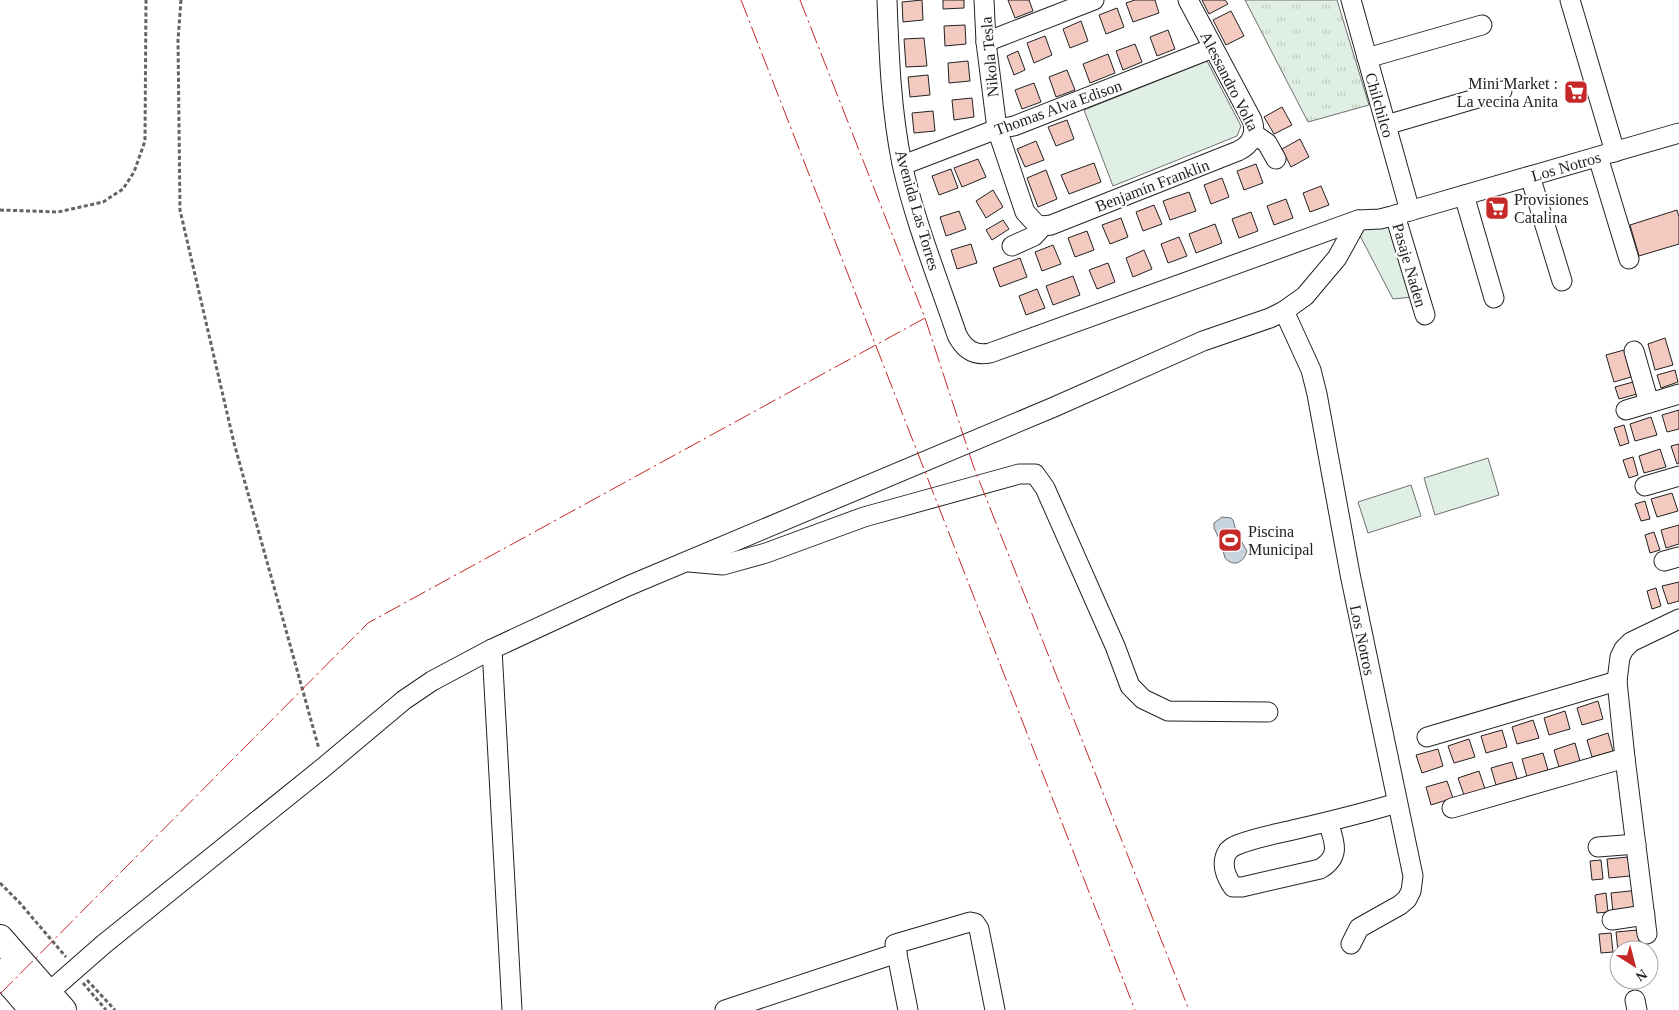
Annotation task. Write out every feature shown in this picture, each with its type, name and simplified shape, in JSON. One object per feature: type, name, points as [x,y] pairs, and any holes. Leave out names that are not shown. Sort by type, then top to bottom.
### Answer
[{"type":"highway","points":[[0,938],[48,1004]]},
{"type":"highway","points":[[0,972],[48,1004]]},
{"type":"street","name":"Avenida Las Torres","points":[[887,0],[892,105],[903,165],[918,220],[957,335],[964,346],[972,352]]},
{"type":"street","name":"Nikola Tesla","points":[[984,0],[986,42],[997,129],[1023,207],[1028,217],[1040,225]]},
{"type":"street","points":[[986,42],[1094,0]]},
{"type":"street","name":"Alessandro Volta","points":[[1188,0],[1252,120],[1254,134],[1267,143],[1276,159]]},
{"type":"street","name":"Chilchilco","points":[[1350,0],[1386,125],[1403,213]]},
{"type":"street","points":[[1570,0],[1629,259]]},
{"type":"street","points":[[1367,58],[1482,25]]},
{"type":"street","name":"Thomas Alva Edison","points":[[903,165],[997,129],[1014,126],[1213,48]]},
{"type":"street","points":[[1386,125],[1502,91]]},
{"type":"street","name":"Los Notros","points":[[972,352],[990,353],[1358,220],[1403,213],[1679,133]]},
{"type":"street","name":"Benjamín Franklin","points":[[1012,246],[1034,236],[1040,225],[1051,225],[1238,151],[1250,142],[1254,134]]},
{"type":"street","points":[[1530,176],[1562,281]]},
{"type":"street","points":[[1464,195],[1494,298]]},
{"type":"street","name":"Pasaje Naden","points":[[1403,213],[1425,315]]},
{"type":"street","points":[[48,1004],[74,970],[104,944],[404,700],[440,676],[492,649],[628,586],[1054,407],[1203,341],[1270,318],[1284,311],[1305,296],[1332,263],[1358,220]]},
{"type":"street","name":"Los Notros","points":[[1284,311],[1311,370],[1350,574],[1413,876],[1411,890],[1407,899],[1400,906],[1360,928],[1351,944]]},
{"type":"street","points":[[1634,351],[1649,403]]},
{"type":"street","points":[[1626,410],[1679,394]]},
{"type":"street","points":[[685,562],[723,565],[766,553],[864,517],[1018,474],[1035,474],[1045,488],[1115,646],[1130,686],[1136,693],[1143,699],[1168,711],[1268,712]]},
{"type":"street","points":[[1645,486],[1679,476]]},
{"type":"street","points":[[1647,934],[1617,682],[1620,657],[1624,649],[1631,642],[1679,619]]},
{"type":"street","points":[[492,649],[512,1010]]},
{"type":"street","points":[[1427,737],[1617,682]]},
{"type":"street","points":[[1452,808],[1625,758]]},
{"type":"street","points":[[1328,822],[1335,842],[1335,852],[1332,860],[1327,865],[1320,869],[1242,888],[1233,887],[1229,882],[1224,866],[1229,850],[1237,845],[1398,803]]},
{"type":"street","points":[[1598,847],[1636,844]]},
{"type":"street","points":[[1612,920],[1645,915]]},
{"type":"street","points":[[725,1010],[966,922],[975,923],[979,929],[995,1010]]},
{"type":"street","points":[[896,949],[908,1010]]},
{"type":"path","points":[[0,210],[58,212],[103,202],[123,189],[134,172],[145,141],[146,0]]},
{"type":"path","points":[[181,0],[178,40],[180,210],[234,443],[324,767]]},
{"type":"path","points":[[0,883],[106,1010]]},
{"type":"path","points":[[74,970],[114,1010]]},
{"type":"green space","points":[[1245,0],[1337,0],[1369,105],[1308,122]]},
{"type":"green space","points":[[1207,61],[1241,126],[1237,136],[1113,186],[1084,110]]},
{"type":"green space","points":[[1389,222],[1413,297],[1393,299],[1356,228]]},
{"type":"green space","points":[[1488,458],[1499,495],[1435,515],[1424,478]]},
{"type":"green space","points":[[1411,485],[1421,516],[1368,533],[1358,502]]},
{"type":"shaded area","name":"Piscina Municipal","points":[[1222,517],[1233,520],[1237,534],[1247,551],[1241,561],[1232,563],[1225,558],[1214,528],[1214,523]]},
{"type":"building","points":[[922,0],[923,20],[903,22],[902,2]]},
{"type":"building","points":[[943,0],[964,0],[964,8],[943,9]]},
{"type":"building","points":[[1008,0],[1029,0],[1033,11],[1015,18]]},
{"type":"building","points":[[1135,0],[1155,0],[1159,13],[1133,22],[1126,3]]},
{"type":"building","points":[[1202,0],[1225,0],[1228,4],[1209,14]]},
{"type":"building","points":[[1117,8],[1124,27],[1106,34],[1099,15]]},
{"type":"building","points":[[1231,11],[1244,36],[1226,45],[1213,20]]},
{"type":"building","points":[[1081,21],[1088,41],[1070,48],[1063,29]]},
{"type":"building","points":[[965,25],[966,44],[945,46],[944,26]]},
{"type":"building","points":[[1168,30],[1175,49],[1157,56],[1150,37]]},
{"type":"building","points":[[1045,36],[1052,55],[1034,63],[1027,43]]},
{"type":"building","points":[[924,38],[927,66],[906,67],[904,39]]},
{"type":"building","points":[[1135,44],[1142,62],[1123,70],[1116,51]]},
{"type":"building","points":[[1018,51],[1025,70],[1014,75],[1007,56]]},
{"type":"building","points":[[1108,54],[1115,73],[1090,83],[1083,64]]},
{"type":"building","points":[[968,61],[970,81],[949,83],[948,63]]},
{"type":"building","points":[[1067,70],[1075,90],[1056,97],[1049,77]]},
{"type":"building","points":[[928,75],[930,95],[910,97],[908,77]]},
{"type":"building","points":[[1034,83],[1041,102],[1022,109],[1015,90]]},
{"type":"building","points":[[972,98],[974,117],[954,120],[952,100]]},
{"type":"building","points":[[1282,107],[1292,125],[1274,134],[1264,117]]},
{"type":"building","points":[[933,111],[935,131],[914,133],[912,113]]},
{"type":"building","points":[[1067,120],[1074,139],[1056,146],[1048,127]]},
{"type":"building","points":[[1300,139],[1309,157],[1291,167],[1282,149]]},
{"type":"building","points":[[1036,141],[1044,160],[1025,167],[1017,149]]},
{"type":"building","points":[[978,159],[986,177],[962,187],[954,168]]},
{"type":"building","points":[[1094,163],[1101,182],[1069,194],[1061,175]]},
{"type":"building","points":[[1256,164],[1263,183],[1244,190],[1237,171]]},
{"type":"building","points":[[951,169],[958,188],[939,195],[932,176]]},
{"type":"building","points":[[1046,170],[1057,199],[1038,207],[1027,178]]},
{"type":"building","points":[[1222,178],[1229,197],[1211,204],[1204,185]]},
{"type":"building","points":[[1321,186],[1329,205],[1310,212],[1303,193]]},
{"type":"building","points":[[993,190],[1003,207],[986,218],[976,201]]},
{"type":"building","points":[[1189,192],[1196,211],[1170,220],[1163,201]]},
{"type":"building","points":[[1286,199],[1293,218],[1274,225],[1267,206]]},
{"type":"building","points":[[1154,205],[1162,224],[1143,231],[1136,212]]},
{"type":"building","points":[[1677,210],[1679,217],[1679,244],[1639,256],[1630,225]]},
{"type":"building","points":[[959,211],[966,229],[946,236],[940,217]]},
{"type":"building","points":[[1251,212],[1258,231],[1239,238],[1232,219]]},
{"type":"building","points":[[1121,218],[1128,237],[1110,244],[1102,225]]},
{"type":"building","points":[[1003,220],[1009,229],[992,240],[986,230]]},
{"type":"building","points":[[1215,224],[1222,243],[1196,253],[1189,234]]},
{"type":"building","points":[[1087,231],[1094,250],[1075,257],[1068,238]]},
{"type":"building","points":[[1179,237],[1187,256],[1168,263],[1161,244]]},
{"type":"building","points":[[971,244],[977,263],[957,269],[951,250]]},
{"type":"building","points":[[1053,245],[1061,264],[1042,271],[1035,252]]},
{"type":"building","points":[[1144,250],[1152,269],[1133,277],[1126,258]]},
{"type":"building","points":[[1020,258],[1027,277],[1000,287],[993,268]]},
{"type":"building","points":[[1108,263],[1115,282],[1097,289],[1089,270]]},
{"type":"building","points":[[1073,276],[1080,295],[1053,305],[1046,286]]},
{"type":"building","points":[[1037,289],[1045,308],[1026,315],[1019,296]]},
{"type":"building","points":[[1665,338],[1673,365],[1655,370],[1648,344]]},
{"type":"building","points":[[1624,350],[1631,377],[1614,382],[1606,355]]},
{"type":"building","points":[[1675,370],[1678,382],[1661,388],[1657,375]]},
{"type":"building","points":[[1633,382],[1637,394],[1619,399],[1615,387]]},
{"type":"building","points":[[1679,410],[1679,429],[1667,432],[1662,415]]},
{"type":"building","points":[[1651,417],[1657,435],[1635,441],[1630,424]]},
{"type":"building","points":[[1624,425],[1629,443],[1620,446],[1614,428]]},
{"type":"building","points":[[1679,444],[1679,463],[1677,464],[1671,446]]},
{"type":"building","points":[[1660,449],[1666,467],[1644,473],[1639,456]]},
{"type":"building","points":[[1633,457],[1638,475],[1629,478],[1623,460]]},
{"type":"building","points":[[1672,493],[1678,511],[1657,517],[1651,499]]},
{"type":"building","points":[[1645,501],[1650,519],[1641,521],[1635,504]]},
{"type":"building","points":[[1679,525],[1679,544],[1666,548],[1661,530]]},
{"type":"building","points":[[1654,532],[1660,550],[1650,553],[1645,535]]},
{"type":"building","points":[[1679,582],[1679,601],[1668,604],[1662,586]]},
{"type":"building","points":[[1656,588],[1661,606],[1652,609],[1647,591]]},
{"type":"building","points":[[1598,701],[1603,719],[1582,725],[1577,708]]},
{"type":"building","points":[[1565,711],[1570,729],[1549,735],[1544,718]]},
{"type":"building","points":[[1533,720],[1539,738],[1517,744],[1512,727]]},
{"type":"building","points":[[1502,730],[1507,747],[1486,753],[1481,736]]},
{"type":"building","points":[[1608,733],[1613,751],[1592,757],[1587,740]]},
{"type":"building","points":[[1469,739],[1475,757],[1454,763],[1448,746]]},
{"type":"building","points":[[1575,743],[1580,761],[1559,767],[1554,750]]},
{"type":"building","points":[[1438,749],[1443,766],[1422,773],[1416,755]]},
{"type":"building","points":[[1543,753],[1548,770],[1527,777],[1522,759]]},
{"type":"building","points":[[1512,762],[1517,779],[1496,785],[1491,768]]},
{"type":"building","points":[[1479,771],[1485,789],[1464,795],[1458,778]]},
{"type":"building","points":[[1447,781],[1453,798],[1431,805],[1426,787]]},
{"type":"building","points":[[1628,857],[1630,876],[1609,878],[1607,859]]},
{"type":"building","points":[[1601,860],[1603,879],[1592,880],[1590,861]]},
{"type":"building","points":[[1639,890],[1641,909],[1613,912],[1611,893]]},
{"type":"building","points":[[1606,893],[1608,912],[1597,913],[1595,895]]},
{"type":"building","points":[[1638,930],[1639,940],[1617,940],[1616,932]]},
{"type":"building","points":[[1611,933],[1609,952],[1601,953],[1599,934]]},
{"type":"power","points":[[741,0],[1135,1010]]},
{"type":"power","points":[[800,0],[925,318],[973,465],[1189,1010]]},
{"type":"power","points":[[0,994],[368,623],[925,318]]},
{"type":"place","name":"Mini Market : La vecina Anita","points":[[1576,92]]},
{"type":"place","name":"Provisiones Catalina","points":[[1497,208]]},
{"type":"place","name":"Piscina Municipal","points":[[1230,540]]}]
